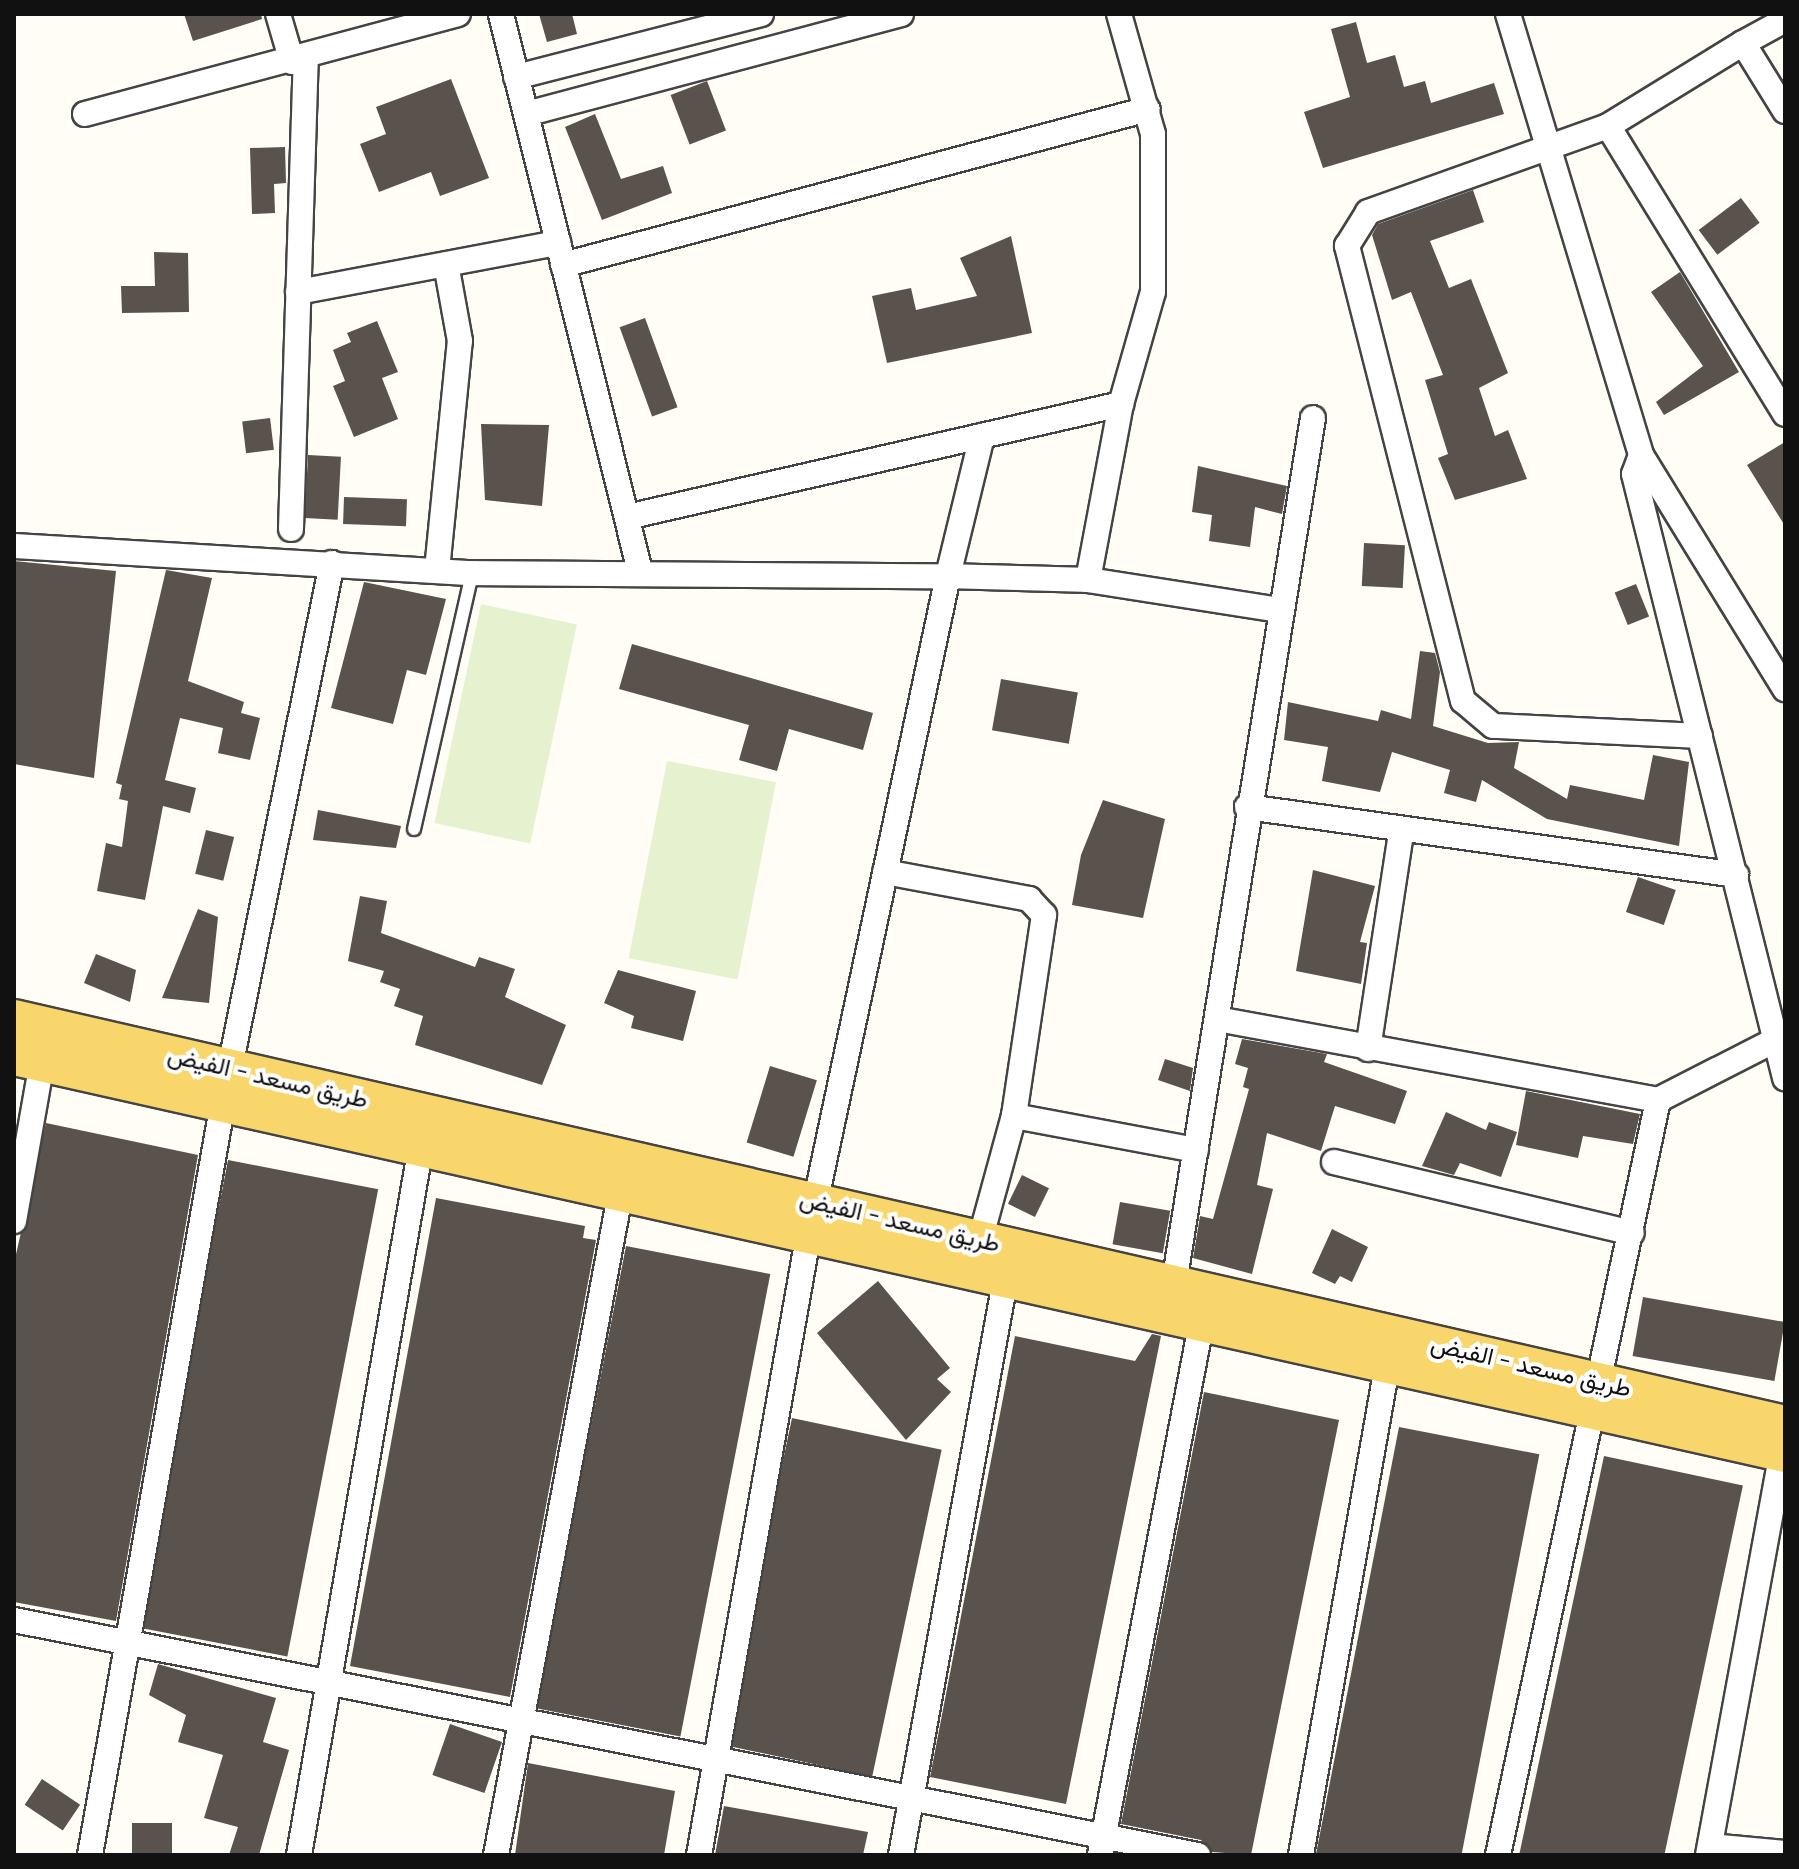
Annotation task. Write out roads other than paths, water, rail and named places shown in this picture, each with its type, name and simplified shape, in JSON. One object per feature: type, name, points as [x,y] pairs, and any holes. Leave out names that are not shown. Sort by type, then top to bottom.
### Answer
[{"type":"main road","name":"طريق مسعد - الفيض","points":[[14,1019],[421,1146],[621,1190],[980,1240],[1182,1305],[1388,1361],[1596,1396]]},
{"type":"main road","name":"طريق مسعد - الفيض","points":[[28,1059],[226,1085],[812,1217],[1006,1276],[1182,1305],[1784,1440]]},
{"type":"street","points":[[278,14],[299,61],[298,292],[291,529]]},
{"type":"street","points":[[85,114],[299,61],[458,14]]},
{"type":"street","points":[[501,14],[640,571]]},
{"type":"street","points":[[516,77],[721,19],[761,14]]},
{"type":"street","points":[[1088,580],[1121,404],[1153,292],[1148,109],[1119,14]]},
{"type":"street","points":[[1508,14],[1546,152],[1641,455],[1785,689]]},
{"type":"street","points":[[526,114],[888,16]]},
{"type":"street","points":[[721,19],[731,59]]},
{"type":"street","points":[[1700,736],[1493,726],[1463,701],[1347,246],[1368,212],[1546,152],[1608,126],[1785,20]]},
{"type":"street","points":[[1743,43],[1785,111]]},
{"type":"street","points":[[298,292],[446,264],[561,254],[1148,109]]},
{"type":"street","points":[[1608,126],[1778,389],[1785,414]]},
{"type":"street","points":[[437,570],[460,341],[446,264]]},
{"type":"street","points":[[627,517],[1121,404]]},
{"type":"street","points":[[1101,1846],[1182,1305],[1196,1150],[1247,807],[1313,418]]},
{"type":"street","points":[[699,1855],[812,1217],[948,576],[982,436]]},
{"type":"street","points":[[1641,455],[1634,474],[1780,1038],[1785,1078]]},
{"type":"street","points":[[14,546],[472,573],[640,571],[1088,580],[1280,610]]},
{"type":"street","points":[[90,1855],[132,1644],[226,1085],[332,563]]},
{"type":"street","points":[[1247,807],[1401,833],[1736,875]]},
{"type":"street","points":[[1368,1049],[1401,833]]},
{"type":"street","points":[[885,872],[1029,899],[1044,915],[1014,1116],[980,1240]]},
{"type":"street","points":[[1217,1019],[1658,1100],[1780,1038]]},
{"type":"street","points":[[14,1221],[28,1059]]},
{"type":"street","points":[[1498,1855],[1658,1100]]},
{"type":"street","points":[[1014,1116],[1196,1150]]},
{"type":"street","points":[[299,1855],[421,1146]]},
{"type":"street","points":[[1334,1162],[1632,1233]]},
{"type":"street","points":[[496,1855],[621,1190]]},
{"type":"street","points":[[901,1855],[1006,1276]]},
{"type":"street","points":[[1301,1855],[1388,1361]]},
{"type":"street","points":[[1784,1440],[1779,1507],[1709,1850],[1785,1853]]},
{"type":"street","points":[[14,1620],[910,1798],[1101,1846],[1198,1855]]},
{"type":"lane","points":[[414,829],[472,573]]}]
